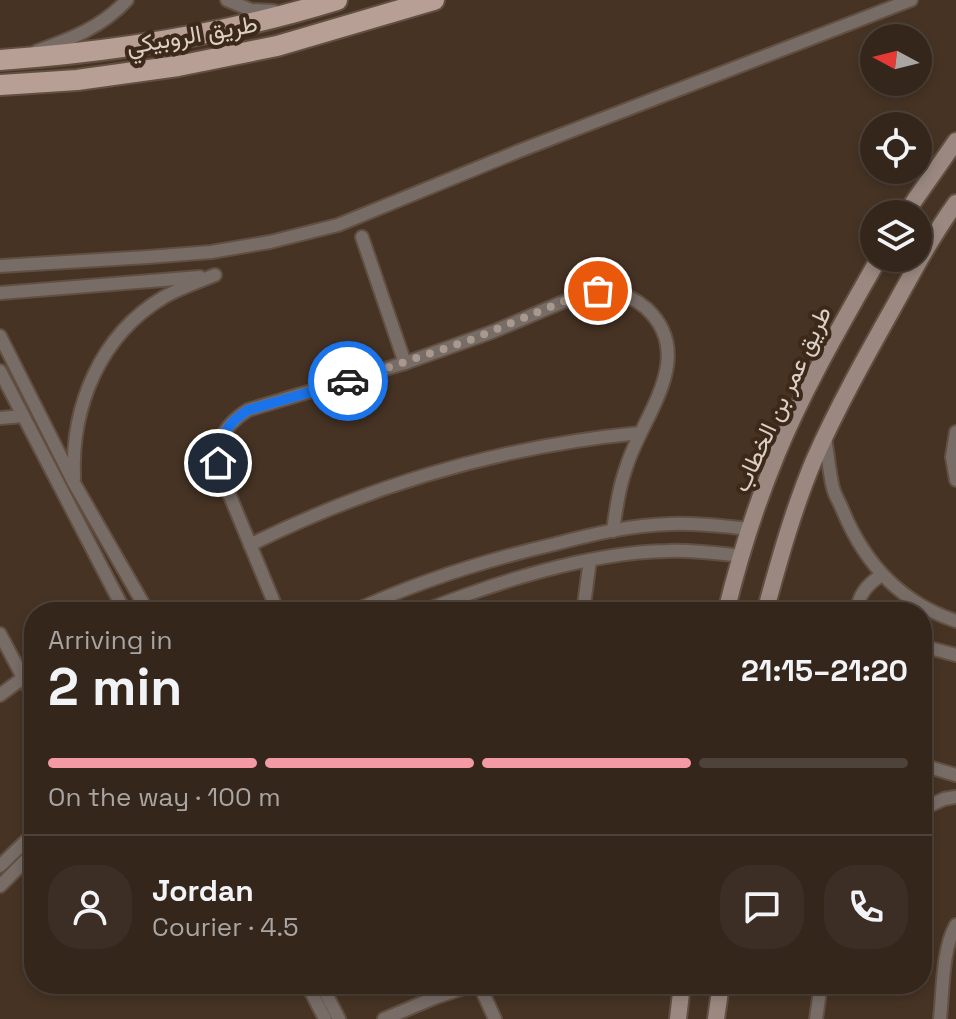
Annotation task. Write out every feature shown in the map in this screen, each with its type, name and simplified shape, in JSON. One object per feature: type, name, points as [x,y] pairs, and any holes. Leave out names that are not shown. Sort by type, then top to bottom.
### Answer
[{"type":"main road","name":"طريق الروبيكي","points":[[7,59],[206,35],[337,0]]},
{"type":"main road","name":"طريق الروبيكي","points":[[0,85],[77,80],[178,66],[277,46],[434,0]]},
{"type":"street","points":[[7,59],[86,32],[112,15],[127,0]]},
{"type":"street","points":[[227,0],[251,10],[305,10]]},
{"type":"street","points":[[0,266],[211,252],[270,242],[338,225],[911,0]]},
{"type":"street","points":[[915,200],[956,141]]},
{"type":"street","points":[[768,602],[785,540],[814,461],[868,352],[934,233],[956,203]]},
{"type":"street","points":[[362,237],[405,363]]},
{"type":"street","points":[[211,252],[215,275]]},
{"type":"street","name":"طريق عمر بن الخطاب","points":[[729,602],[749,529],[777,453],[815,373],[871,272]]},
{"type":"street","points":[[1,295],[215,275]]},
{"type":"street","points":[[74,483],[74,449],[80,415],[90,382],[106,351],[127,325],[151,306],[215,275]]},
{"type":"street","points":[[274,602],[218,463],[219,445],[225,430],[235,418],[248,410],[405,363],[492,332],[577,296],[598,291],[619,293],[637,300],[656,318],[667,340],[668,365],[663,389],[627,465],[613,531]]},
{"type":"street","points":[[0,336],[74,483],[142,602]]},
{"type":"street","points":[[0,371],[120,602]]},
{"type":"street","points":[[0,418],[23,416]]},
{"type":"street","points":[[956,432],[952,457],[956,480]]},
{"type":"street","points":[[250,545],[350,500],[427,473],[524,449],[640,433]]},
{"type":"street","points":[[825,438],[833,488],[852,535],[882,575],[915,602]]},
{"type":"street","points":[[377,602],[433,579],[589,535],[669,524],[709,524],[749,529]]},
{"type":"street","points":[[450,602],[514,580],[590,560],[627,554],[666,551],[741,556]]},
{"type":"street","points":[[584,602],[590,560]]},
{"type":"street","points":[[858,602],[862,592],[882,575]]},
{"type":"street","points":[[932,611],[956,621]]},
{"type":"street","points":[[0,634],[23,678],[0,695]]},
{"type":"street","points":[[932,649],[956,655]]},
{"type":"street","points":[[932,768],[956,775]]},
{"type":"street","points":[[932,804],[956,797]]},
{"type":"street","points":[[0,866],[24,843]]},
{"type":"street","points":[[0,886],[24,862]]},
{"type":"street","points":[[940,1019],[950,935],[956,925]]},
{"type":"street","points":[[312,994],[325,1019]]},
{"type":"street","points":[[326,994],[339,1019]]},
{"type":"street","points":[[384,1019],[447,994]]},
{"type":"street","points":[[483,994],[495,1019]]},
{"type":"street","points":[[678,1019],[681,994]]},
{"type":"street","points":[[718,1017],[720,994]]},
{"type":"street","points":[[816,1018],[820,994]]},
{"type":"way so far","points":[[348,381],[449,348],[577,296],[598,291]]},
{"type":"route","points":[[218,463],[219,445],[225,430],[235,418],[248,410],[348,381]]}]
